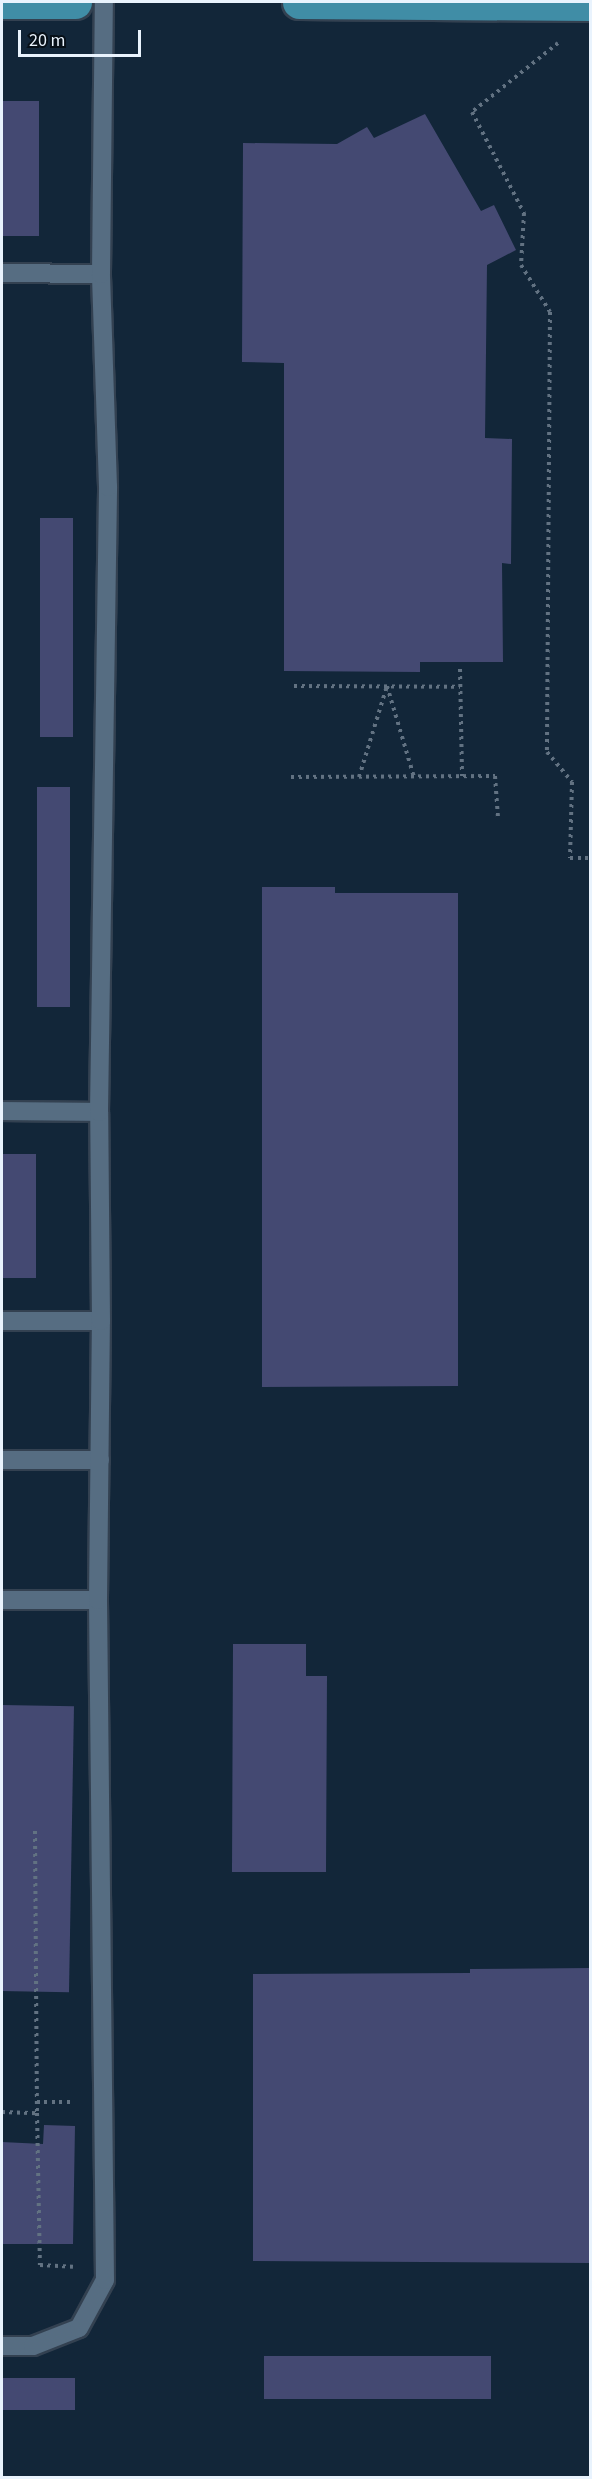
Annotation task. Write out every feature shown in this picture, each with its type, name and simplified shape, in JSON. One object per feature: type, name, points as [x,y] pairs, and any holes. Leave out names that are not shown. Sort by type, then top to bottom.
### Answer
[{"type":"main road","points":[[2,2],[75,2]]},
{"type":"main road","points":[[299,2],[591,4]]},
{"type":"lane","points":[[2,2346],[33,2346],[79,2328],[105,2280],[98,1600],[101,1322],[99,1112],[108,487],[101,274],[104,2]]},
{"type":"lane","points":[[2,273],[101,274]]},
{"type":"lane","points":[[2,1111],[99,1112]]},
{"type":"lane","points":[[2,1322],[101,1322]]},
{"type":"lane","points":[[2,1460],[100,1460]]},
{"type":"lane","points":[[2,1600],[98,1600]]},
{"type":"path","points":[[558,43],[472,111],[524,213],[521,265],[550,312],[547,752],[572,782],[570,858],[591,858]]},
{"type":"path","points":[[460,669],[462,777]]},
{"type":"path","points":[[294,686],[460,687]]},
{"type":"path","points":[[359,777],[387,686]]},
{"type":"path","points":[[387,686],[414,777]]},
{"type":"path","points":[[291,777],[495,776],[498,818]]},
{"type":"path","points":[[34,1831],[40,2265],[74,2265],[71,2275]]},
{"type":"path","points":[[2,2112],[37,2113]]},
{"type":"building","points":[[2,101],[39,101],[39,236],[2,236]]},
{"type":"building","points":[[425,114],[481,211],[494,205],[516,250],[487,265],[485,438],[512,439],[511,564],[502,563],[503,662],[420,662],[420,672],[284,671],[284,363],[242,362],[243,143],[337,144],[367,127],[374,138]]},
{"type":"building","points":[[40,518],[73,518],[73,737],[40,737]]},
{"type":"building","points":[[37,787],[70,787],[70,1007],[37,1007]]},
{"type":"building","points":[[262,887],[335,887],[335,893],[458,893],[458,1386],[262,1387]]},
{"type":"building","points":[[2,1154],[36,1154],[36,1278],[2,1278]]},
{"type":"building","points":[[233,1644],[306,1644],[306,1676],[327,1676],[326,1872],[232,1872]]},
{"type":"building","points":[[2,1705],[74,1706],[69,1992],[2,1991]]},
{"type":"building","points":[[591,1968],[591,2263],[253,2261],[253,1974],[470,1973],[470,1969]]},
{"type":"building","points":[[44,2125],[75,2126],[73,2244],[2,2244],[2,2142],[43,2144]]},
{"type":"building","points":[[264,2356],[491,2356],[491,2399],[264,2399]]},
{"type":"building","points":[[2,2378],[75,2378],[75,2410],[2,2410]]}]
